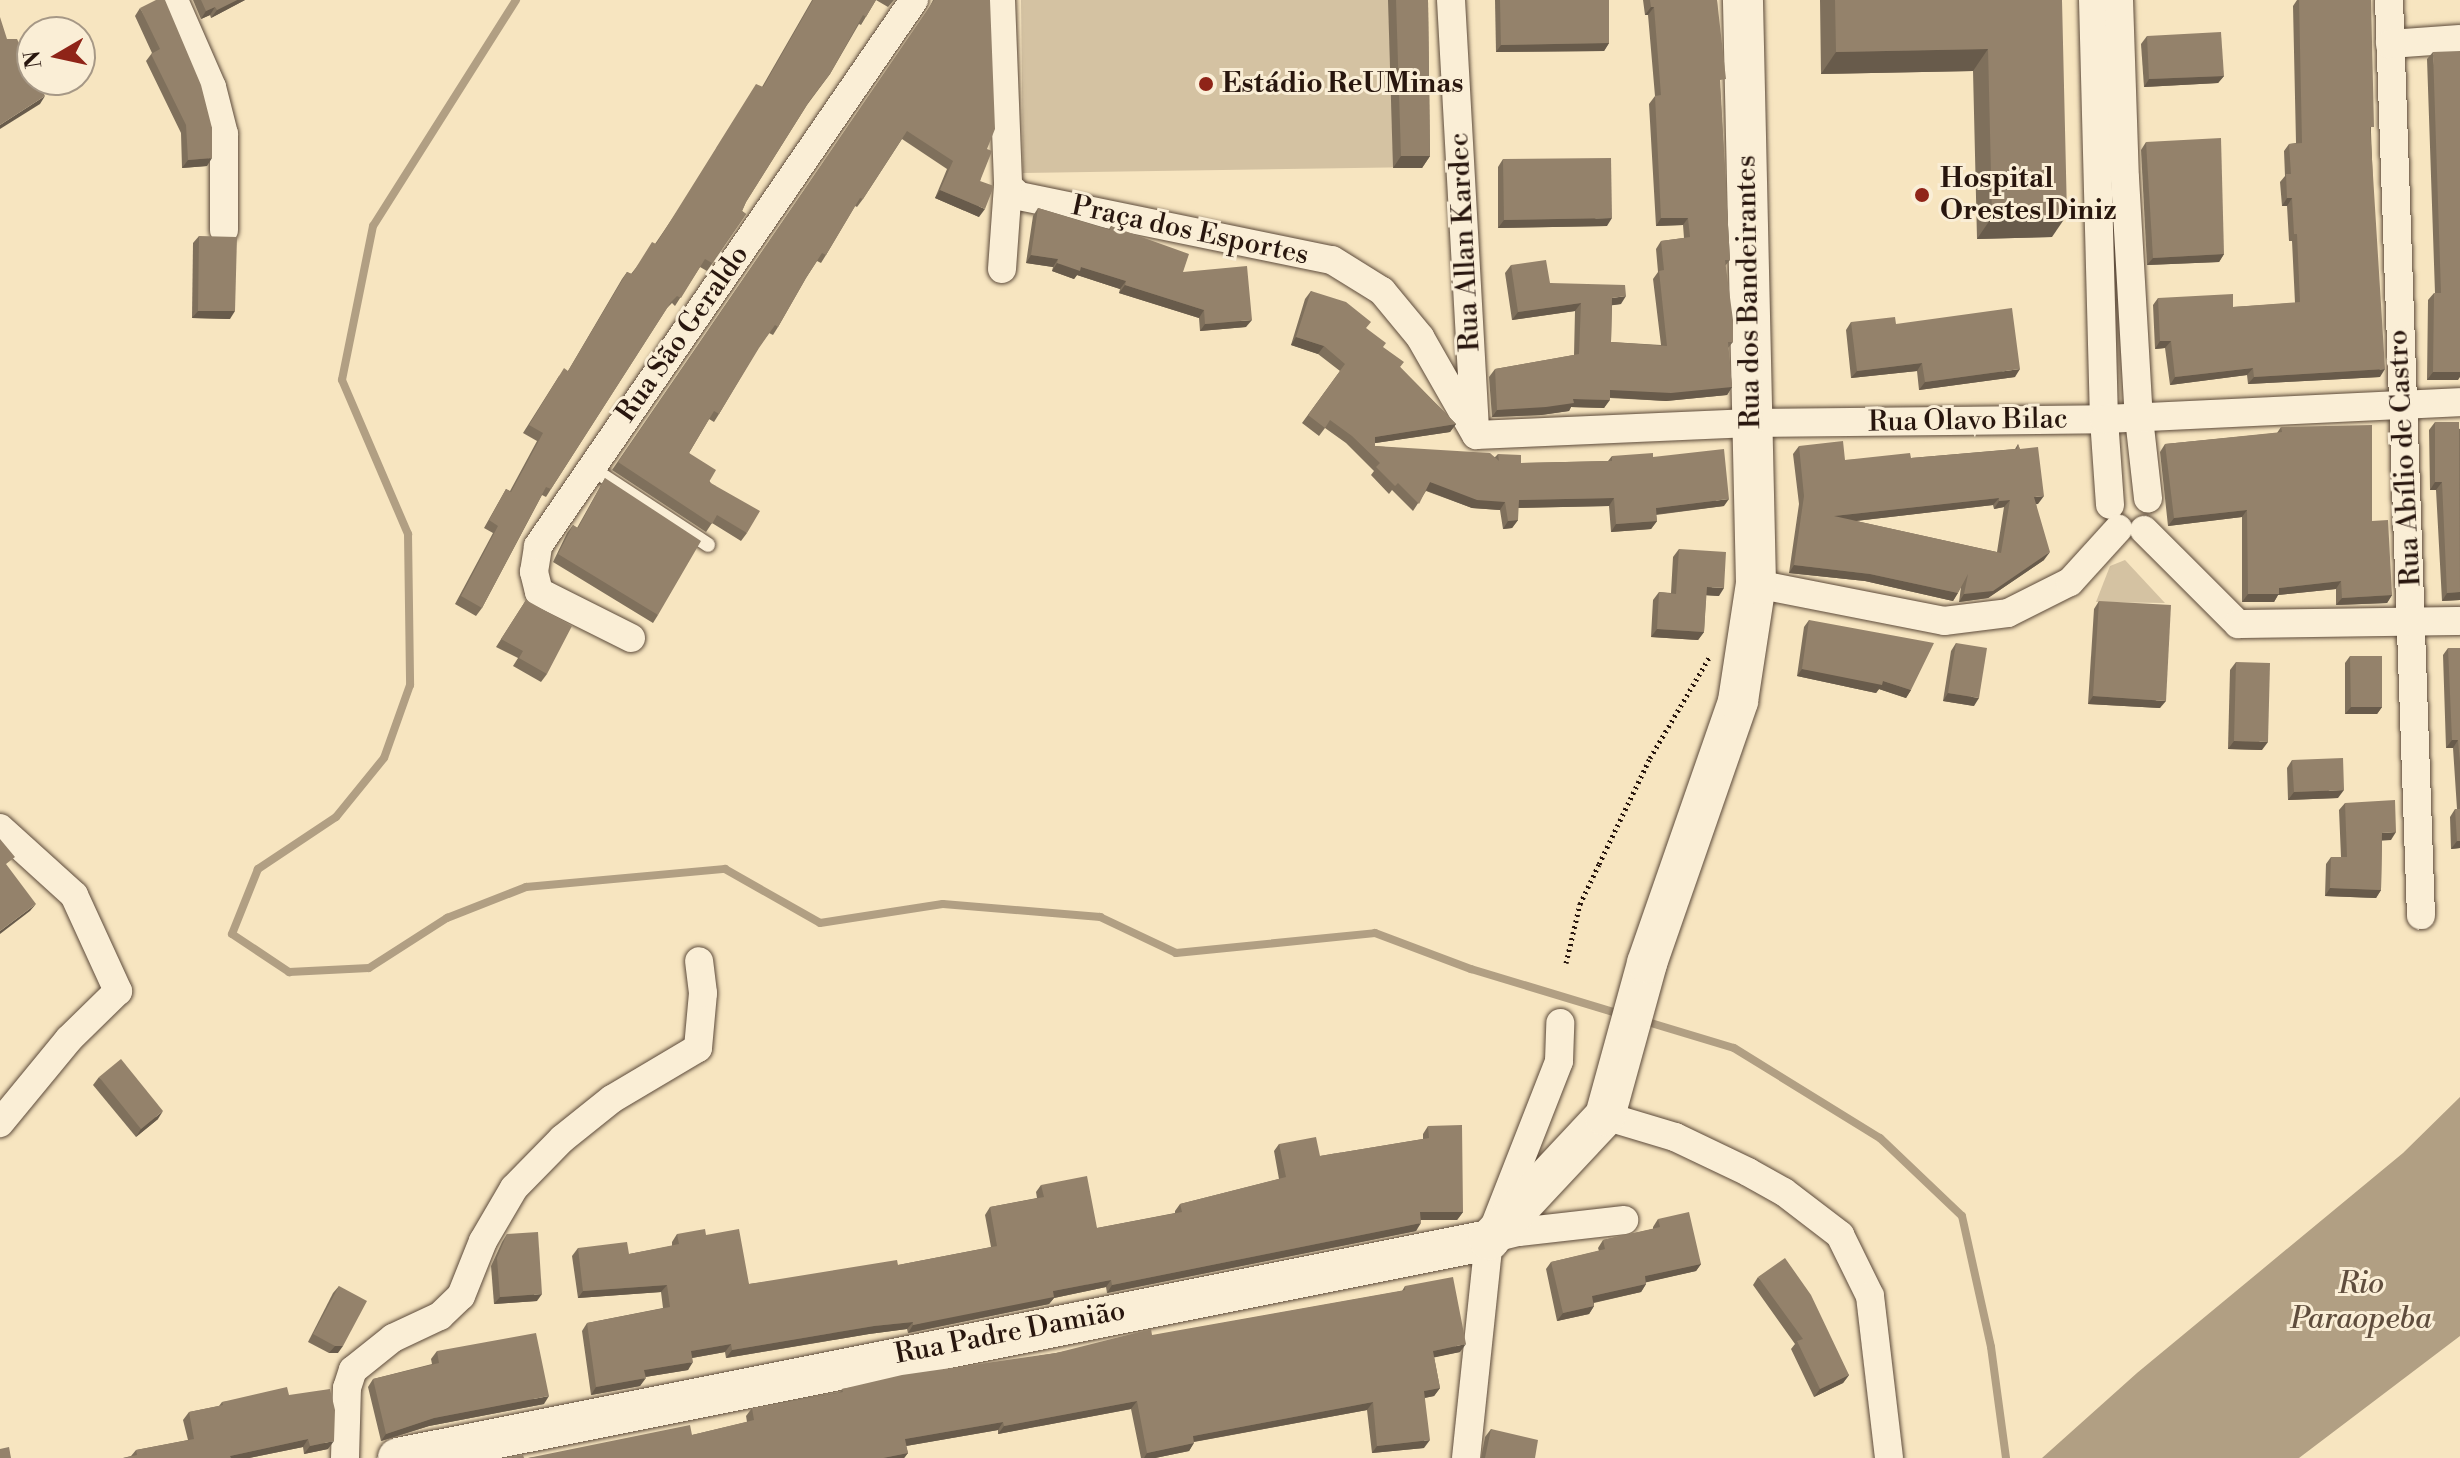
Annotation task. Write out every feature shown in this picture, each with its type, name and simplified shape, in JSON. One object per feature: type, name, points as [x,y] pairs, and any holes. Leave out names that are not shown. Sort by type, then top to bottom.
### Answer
[{"type":"street","points":[[174,0],[212,87],[224,134],[224,230]]},
{"type":"street","name":"Rua São Geraldo","points":[[631,638],[539,592],[534,572],[538,546],[914,0]]},
{"type":"street","points":[[1001,0],[1008,186],[1002,269]]},
{"type":"street","name":"Rua Allan Kardec","points":[[1451,0],[1476,435]]},
{"type":"street","name":"Rua dos Bandeirantes","points":[[1605,1116],[1647,963],[1738,701],[1756,584],[1743,0]]},
{"type":"street","points":[[2093,0],[2107,31],[2112,177],[2104,419],[2124,521],[2238,624],[2460,621]]},
{"type":"street","points":[[2107,31],[2119,0]]},
{"type":"street","name":"Rua Abílio de Castro","points":[[2389,0],[2421,915]]},
{"type":"street","points":[[2390,44],[2460,39]]},
{"type":"street","points":[[2112,177],[2148,498],[2152,509],[2151,521],[2124,521]]},
{"type":"street","name":"Praça dos Esportes","points":[[1008,186],[1019,196],[1332,260],[1382,291],[1420,337],[1476,435]]},
{"type":"street","name":"Rua Olavo Bilac","points":[[1476,435],[1751,423],[2139,418],[2460,402]]},
{"type":"street","points":[[1756,584],[1944,621],[2008,613],[2070,582],[2124,521],[2126,491],[2138,492],[2148,498]]},
{"type":"street","points":[[0,828],[74,895],[118,991],[69,1039],[0,1123]]},
{"type":"street","points":[[345,1458],[347,1388],[353,1370],[393,1338],[440,1316],[461,1296],[483,1241],[514,1188],[562,1139],[612,1099],[698,1048],[703,993],[699,961]]},
{"type":"street","points":[[1466,1458],[1489,1240],[1559,1061],[1560,1023]]},
{"type":"street","points":[[1489,1240],[1605,1116],[1675,1137],[1748,1172],[1796,1200],[1840,1235],[1870,1296],[1889,1458]]},
{"type":"street","name":"Rua Padre Damião","points":[[398,1458],[1519,1232],[1624,1220]]},
{"type":"lane","points":[[591,468],[708,545]]},
{"type":"path","points":[[1566,963],[1580,904],[1650,758],[1711,654]]},
{"type":"shaded area","name":"Estádio ReUMinas","points":[[1021,0],[1420,0],[1422,167],[1023,173]]},
{"type":"shaded area","points":[[2125,560],[2165,603],[2096,602],[2110,566]]},
{"type":"water","name":"Rio Paraopeba","points":[[2460,1097],[2460,1336],[2299,1458],[2042,1458],[2137,1373],[2403,1153]]},
{"type":"building","points":[[156,0],[165,0],[201,85],[212,128],[212,158],[188,160],[186,125],[151,54],[160,49],[140,8]]},
{"type":"building","points":[[201,0],[237,0],[217,10],[215,7],[206,11]]},
{"type":"building","points":[[813,0],[876,0],[866,17],[863,15],[830,74],[810,100],[746,202],[742,211],[746,214],[712,263],[705,259],[681,298],[677,296],[671,302],[551,489],[546,487],[482,608],[461,596],[498,526],[489,520],[506,489],[511,492],[543,433],[529,425],[564,368],[568,371],[627,272],[632,274],[652,242],[656,244],[756,84],[763,87]]},
{"type":"building","points":[[934,0],[990,0],[995,129],[987,149],[992,151],[980,181],[994,186],[985,209],[940,190],[953,161],[907,131],[863,199],[860,198],[826,255],[822,253],[778,327],[775,325],[759,348],[719,414],[714,411],[689,453],[716,470],[709,482],[760,511],[747,533],[717,515],[712,524],[618,462]]},
{"type":"building","points":[[1396,0],[1428,0],[1430,156],[1401,156]]},
{"type":"building","points":[[1500,0],[1609,0],[1609,43],[1501,45]]},
{"type":"building","points":[[1650,0],[1717,0],[1726,79],[1720,80],[1730,260],[1725,260],[1733,320],[1733,342],[1728,342],[1732,387],[1671,393],[1610,390],[1610,400],[1573,399],[1574,403],[1497,410],[1495,369],[1579,354],[1581,303],[1518,312],[1511,265],[1546,260],[1550,283],[1625,285],[1626,296],[1612,298],[1611,342],[1667,346],[1659,271],[1664,270],[1661,241],[1690,237],[1688,218],[1661,218],[1655,96],[1661,95],[1654,7],[1651,7]]},
{"type":"building","points":[[1835,0],[2062,0],[2067,215],[1992,217],[1988,49],[1836,52]]},
{"type":"building","points":[[2299,0],[2371,0],[2374,127],[2370,127],[2385,369],[2254,377],[2253,368],[2175,377],[2171,341],[2160,341],[2158,298],[2233,294],[2233,307],[2300,302],[2297,234],[2294,234],[2292,198],[2287,198],[2286,174],[2291,174],[2289,144],[2302,143]]},
{"type":"building","points":[[0,17],[7,39],[16,39],[16,96],[45,96],[0,125]]},
{"type":"building","points":[[2221,32],[2224,76],[2149,79],[2147,36]]},
{"type":"building","points":[[2460,51],[2460,372],[2433,372],[2434,293],[2441,293],[2433,52]]},
{"type":"building","points":[[2221,138],[2224,254],[2153,258],[2146,142]]},
{"type":"building","points":[[1611,158],[1612,218],[1504,220],[1503,159]]},
{"type":"building","points":[[1038,208],[1110,230],[1111,226],[1189,254],[1183,272],[1247,266],[1252,320],[1205,324],[1204,310],[1125,285],[1126,281],[1057,263],[1058,259],[1031,255]]},
{"type":"building","points":[[199,236],[237,237],[235,311],[198,311]]},
{"type":"building","points":[[1311,291],[1346,302],[1371,322],[1366,328],[1386,343],[1383,347],[1404,362],[1400,367],[1456,424],[1375,437],[1375,446],[1490,453],[1499,461],[1498,454],[1521,455],[1521,463],[1612,461],[1612,456],[1653,453],[1653,457],[1724,449],[1729,499],[1656,508],[1657,521],[1616,524],[1614,498],[1519,500],[1518,520],[1508,521],[1505,502],[1477,500],[1430,482],[1419,504],[1376,467],[1380,463],[1352,436],[1330,420],[1325,428],[1308,415],[1345,364],[1324,346],[1296,337]]},
{"type":"building","points":[[2012,308],[2020,369],[1925,382],[1922,363],[1857,371],[1851,322],[1895,317],[1896,324]]},
{"type":"building","points":[[2435,422],[2459,422],[2460,592],[2447,593],[2442,482],[2435,482]]},
{"type":"building","points":[[2372,425],[2372,521],[2388,520],[2392,595],[2342,598],[2341,581],[2279,588],[2279,594],[2248,594],[2247,510],[2174,518],[2165,444],[2282,432],[2281,427]]},
{"type":"building","points":[[1843,441],[1845,460],[1910,453],[1911,458],[2017,449],[2018,444],[2020,449],[2038,447],[2044,496],[2034,497],[2050,552],[1993,591],[1964,594],[1968,574],[1958,593],[1870,574],[1794,565],[1804,496],[1799,446]],"holes":[[[1999,498],[1999,501],[2010,500],[2001,553],[1834,516]]]},
{"type":"building","points":[[605,478],[701,541],[658,615],[558,554],[573,525],[578,528]]},
{"type":"building","points":[[1679,549],[1726,552],[1724,588],[1707,587],[1704,632],[1657,629],[1659,592],[1676,594]]},
{"type":"building","points":[[526,600],[572,626],[547,674],[519,658],[523,651],[501,639]]},
{"type":"building","points":[[2099,601],[2171,605],[2166,701],[2093,696]]},
{"type":"building","points":[[1809,620],[1934,643],[1911,690],[1883,681],[1882,685],[1802,669]]},
{"type":"building","points":[[1956,643],[1987,648],[1979,698],[1948,693]]},
{"type":"building","points":[[2448,648],[2460,648],[2460,762],[2458,740],[2452,740]]},
{"type":"building","points":[[2350,656],[2382,656],[2382,707],[2351,707]]},
{"type":"building","points":[[2236,662],[2270,663],[2268,742],[2234,741]]},
{"type":"building","points":[[2343,758],[2344,790],[2294,792],[2292,760]]},
{"type":"building","points":[[2395,800],[2396,832],[2382,833],[2381,890],[2330,888],[2331,857],[2347,857],[2345,803]]},
{"type":"building","points":[[2455,809],[2460,809],[2460,841],[2457,841]]},
{"type":"building","points":[[0,839],[15,857],[6,864],[36,904],[0,931]]},
{"type":"building","points":[[121,1059],[163,1111],[141,1129],[99,1077]]},
{"type":"building","points":[[1462,1125],[1463,1212],[1420,1212],[1421,1223],[1112,1285],[1111,1280],[1053,1291],[1054,1297],[913,1325],[913,1322],[874,1326],[732,1350],[731,1344],[691,1351],[693,1362],[644,1370],[646,1378],[596,1387],[587,1323],[670,1307],[667,1285],[583,1291],[578,1248],[627,1242],[629,1254],[679,1244],[677,1234],[705,1229],[706,1235],[739,1229],[749,1284],[897,1260],[898,1265],[997,1246],[990,1207],[1044,1197],[1041,1185],[1087,1176],[1097,1228],[1182,1212],[1180,1204],[1286,1177],[1279,1144],[1316,1137],[1320,1156],[1429,1138],[1428,1126]]},
{"type":"building","points":[[1689,1212],[1701,1264],[1645,1276],[1646,1284],[1592,1296],[1594,1306],[1563,1313],[1551,1262],[1605,1249],[1603,1240],[1660,1227],[1658,1219]]},
{"type":"building","points":[[538,1232],[542,1294],[500,1297],[497,1258],[507,1234]]},
{"type":"building","points":[[1785,1258],[1811,1295],[1849,1375],[1820,1389],[1797,1341],[1803,1339],[1758,1277]]},
{"type":"building","points":[[1453,1277],[1466,1344],[1433,1351],[1440,1388],[1424,1391],[1430,1440],[1377,1446],[1373,1402],[1193,1436],[1194,1443],[1147,1453],[1137,1401],[1004,1426],[1003,1422],[905,1439],[908,1453],[883,1458],[528,1458],[690,1425],[692,1435],[754,1420],[752,1408],[843,1392],[842,1389],[902,1375],[1056,1353],[1151,1329],[1152,1335],[1405,1290],[1405,1286]]},
{"type":"building","points":[[339,1286],[367,1301],[343,1346],[335,1346],[313,1334]]},
{"type":"building","points":[[536,1333],[549,1396],[434,1418],[386,1434],[373,1379],[439,1363],[437,1351]]},
{"type":"building","points":[[287,1387],[289,1395],[330,1389],[335,1410],[334,1441],[310,1446],[308,1439],[231,1458],[123,1458],[137,1455],[136,1450],[194,1439],[189,1412]]},
{"type":"building","points":[[1491,1429],[1538,1440],[1535,1458],[1485,1458]]},
{"type":"building","points":[[9,1447],[11,1458],[0,1458],[0,1449]]},
{"type":"waterway","points":[[516,0],[373,226],[342,380],[408,534],[410,685],[384,758],[336,817],[258,869],[232,934],[289,972],[369,968],[447,918],[526,887],[725,869],[820,923],[943,904],[1100,917],[1176,953],[1375,933],[1471,969],[1620,1014]]},
{"type":"waterway","points":[[1641,1020],[1734,1048],[1880,1138],[1962,1216],[1991,1347],[2006,1458]]},
{"type":"place","name":"Estádio ReUMinas","points":[[1206,84]]},
{"type":"place","name":"Hospital Orestes Diniz","points":[[1922,195]]}]
